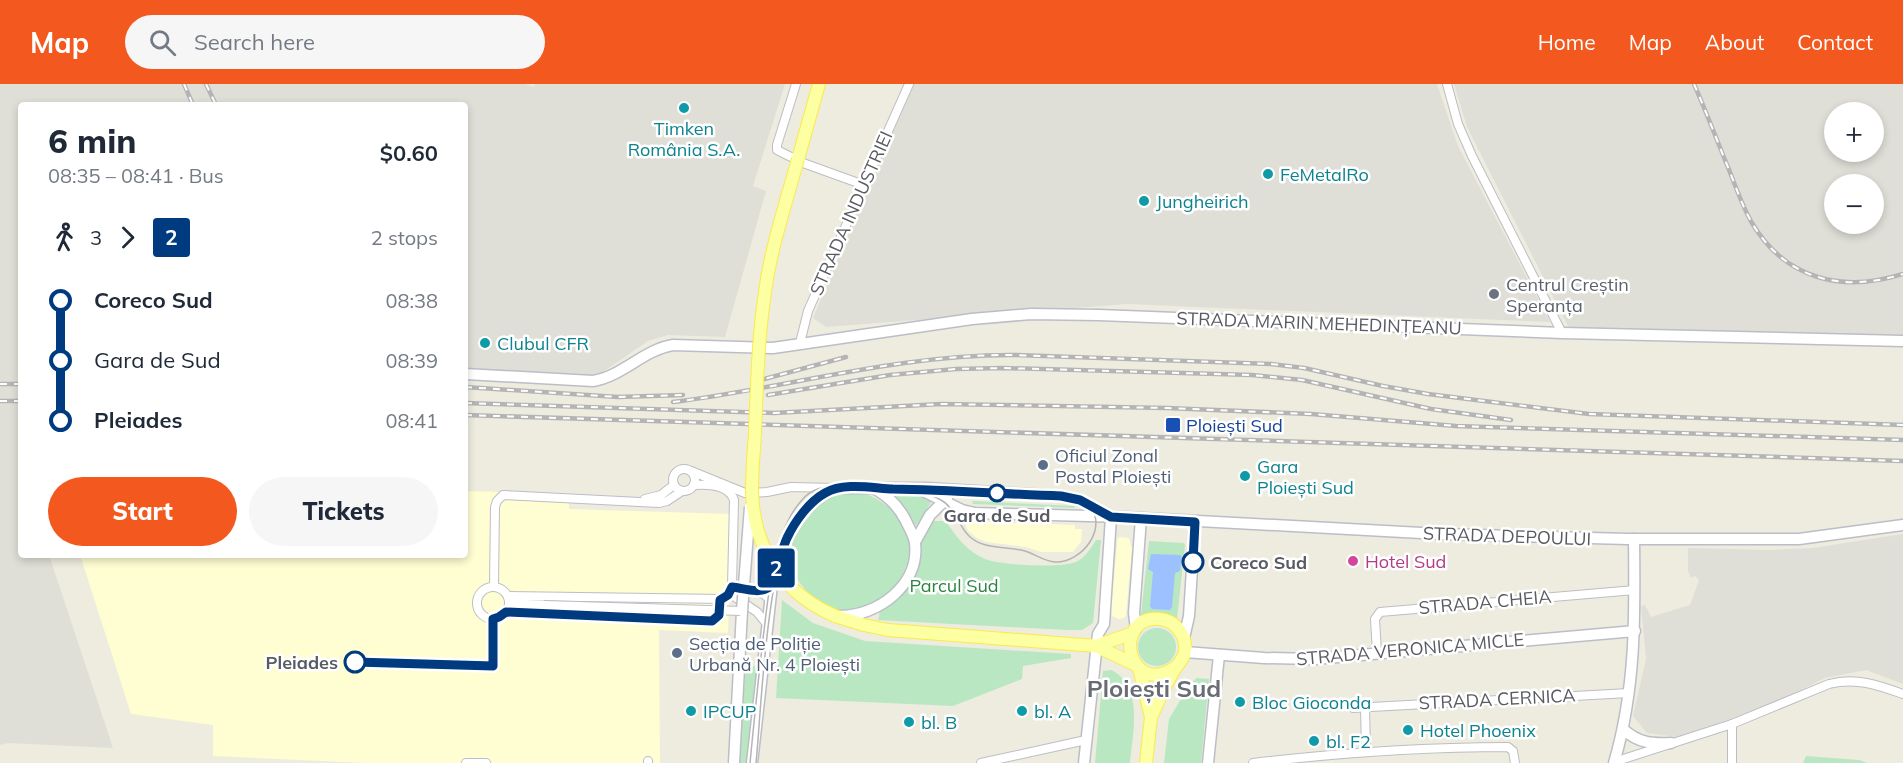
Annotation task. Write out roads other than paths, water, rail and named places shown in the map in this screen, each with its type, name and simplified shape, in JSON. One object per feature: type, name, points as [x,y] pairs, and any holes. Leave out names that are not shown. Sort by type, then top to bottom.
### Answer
[{"type":"main road","points":[[734,763],[747,497],[765,291],[771,259],[819,84]]},
{"type":"main road","name":"STRADA MARIN MEHEDINȚEANU","points":[[468,374],[593,381],[607,377],[657,348],[683,344],[773,348],[972,319],[1032,314],[1562,333],[1903,341]]},
{"type":"main road","points":[[752,763],[770,598],[778,561],[786,539],[796,524],[819,497],[838,488]]},
{"type":"main road","name":"STRADA DEPOULUI","points":[[838,488],[919,489],[1061,496],[1080,500],[1111,517]]},
{"type":"main road","points":[[873,488],[897,507],[915,542]]},
{"type":"main road","name":"STRADA DEPOULUI","points":[[919,489],[962,510],[975,513],[1141,518],[1440,534],[1634,539],[1791,539],[1903,525]]},
{"type":"main road","points":[[835,616],[859,614],[874,609],[889,600],[904,583],[911,568],[915,542],[930,515],[957,491]]},
{"type":"main road","points":[[747,497],[761,541],[780,574],[793,590],[808,602],[835,616],[888,630],[1096,647],[1153,674],[1161,674],[1176,667]]},
{"type":"main road","points":[[1084,763],[1096,647],[1098,634],[1104,624],[1111,517]]},
{"type":"main road","points":[[1141,518],[1134,631],[1129,647],[1130,655],[1137,666],[1151,717]]},
{"type":"main road","points":[[1146,763],[1151,717],[1185,652],[1184,638],[1190,616],[1195,522]]},
{"type":"main road","points":[[1614,763],[1623,729],[1634,658],[1634,539]]},
{"type":"main road","points":[[1096,647],[1134,631],[1143,623],[1160,619],[1176,626],[1184,638]]},
{"type":"main road","name":"STRADA VERONICA MICLE","points":[[1185,652],[1290,660],[1635,631]]},
{"type":"main road","points":[[1096,647],[1131,673],[1145,694]]},
{"type":"main road","points":[[1208,763],[1219,655]]},
{"type":"main road","points":[[1623,729],[1641,742],[1671,743]]},
{"type":"street","points":[[796,84],[777,150],[802,163],[864,185]]},
{"type":"street","name":"STRADA INDUSTRIEI","points":[[800,343],[804,320],[909,84]]},
{"type":"street","points":[[1447,84],[1458,124],[1472,156],[1562,333]]},
{"type":"street","points":[[682,491],[674,484],[673,477],[677,471],[686,469],[747,497]]},
{"type":"street","points":[[494,586],[495,504],[503,495],[663,502],[682,491],[690,490],[695,478],[691,471]]},
{"type":"street","points":[[635,501],[657,497],[674,484]]},
{"type":"street","points":[[694,485],[703,484],[726,490],[732,494],[734,500],[731,590]]},
{"type":"street","points":[[796,524],[795,521],[810,500],[809,492],[801,487]]},
{"type":"street","points":[[734,500],[801,487],[838,488]]},
{"type":"street","points":[[508,600],[720,600],[731,590],[759,591],[768,589],[772,585]]},
{"type":"street","points":[[506,612],[508,600],[503,591],[494,586],[483,589],[476,601],[478,610],[483,616],[493,619],[506,612],[698,621],[716,619],[719,615],[720,600]]},
{"type":"street","points":[[731,590],[757,612],[767,624]]},
{"type":"street","name":"STRADA CHEIA","points":[[1377,653],[1375,619],[1380,612],[1635,590]]},
{"type":"street","points":[[759,591],[770,598]]},
{"type":"street","points":[[508,600],[544,605],[742,612]]},
{"type":"street","points":[[679,620],[688,616],[696,600]]},
{"type":"street","points":[[691,611],[698,621]]},
{"type":"street","points":[[1614,763],[1732,724],[1841,681],[1870,683],[1903,694]]},
{"type":"street","name":"STRADA CERNICA","points":[[1353,708],[1629,693]]},
{"type":"street","points":[[1365,707],[1366,751]]},
{"type":"street","points":[[1732,724],[1732,763]]},
{"type":"street","points":[[981,763],[1086,740]]},
{"type":"street","points":[[1253,763],[1366,751],[1456,747],[1508,747],[1513,751],[1515,763]]},
{"type":"street","points":[[466,763],[486,763]]},
{"type":"water","points":[[1151,554],[1182,557],[1180,571],[1175,573],[1170,610],[1152,609],[1150,606],[1153,572],[1148,569]]},
{"type":"tram line","points":[[750,763],[765,623],[778,547],[792,513],[810,493],[823,487],[839,485],[1064,491],[1088,504],[1094,513],[1096,523],[1090,542],[1075,557],[1055,562],[1018,549],[981,544],[965,532],[945,503],[930,495],[888,489],[828,490],[807,500],[793,520],[774,585],[768,624],[756,763]]},
{"type":"railway","points":[[184,84],[192,102]]},
{"type":"railway","points":[[206,84],[215,102]]},
{"type":"railway","points":[[1694,84],[1748,216],[1766,242],[1782,258],[1818,277],[1838,281],[1881,280],[1903,274]]},
{"type":"railway","points":[[673,402],[929,360],[1015,355],[1271,364],[1304,368],[1428,394],[1589,414],[1903,425]]},
{"type":"railway","points":[[753,382],[846,357]]},
{"type":"railway","points":[[768,395],[890,375],[956,369],[1003,368],[1252,375],[1302,380],[1431,409],[1511,420]]},
{"type":"railway","points":[[0,384],[18,384]]},
{"type":"railway","points":[[468,387],[618,397],[683,395]]},
{"type":"railway","points":[[0,401],[18,401]]},
{"type":"railway","points":[[468,403],[774,413],[941,404],[1167,408],[1311,414],[1456,426],[1903,440]]},
{"type":"railway","points":[[468,415],[1903,461]]},
{"type":"place","name":"Timken România S.A.","points":[[684,108]]},
{"type":"place","name":"FeMetalRo","points":[[1268,174]]},
{"type":"place","name":"Jungheirich","points":[[1144,201]]},
{"type":"place","name":"Centrul Creștin Speranța","points":[[1494,294]]},
{"type":"place","name":"Clubul CFR","points":[[485,343]]},
{"type":"place","name":"Ploiești Sud","points":[[1173,425]]},
{"type":"place","name":"Oficiul Zonal Postal Ploiești","points":[[1043,465]]},
{"type":"place","name":"Gara Ploiești Sud","points":[[1245,476]]},
{"type":"place","name":"Gara de Sud","points":[[997,493]]},
{"type":"place","name":"Hotel Sud","points":[[1353,561]]},
{"type":"place","name":"Coreco Sud","points":[[1193,562]]},
{"type":"place","name":"Secția de Poliție Urbană Nr. 4 Ploiești","points":[[677,653]]},
{"type":"place","name":"Pleiades","points":[[355,662]]},
{"type":"place","name":"Bloc Gioconda","points":[[1240,702]]},
{"type":"place","name":"IPCUP","points":[[691,711]]},
{"type":"place","name":"bl. A","points":[[1022,711]]},
{"type":"place","name":"bl. B","points":[[909,722]]},
{"type":"place","name":"Hotel Phoenix","points":[[1408,730]]},
{"type":"place","name":"bl. F2","points":[[1314,741]]},
{"type":"district","name":"Ploiești Sud","points":[[1154,688]]},
{"type":"park label","name":"Parcul Sud","points":[[954,585]]}]
